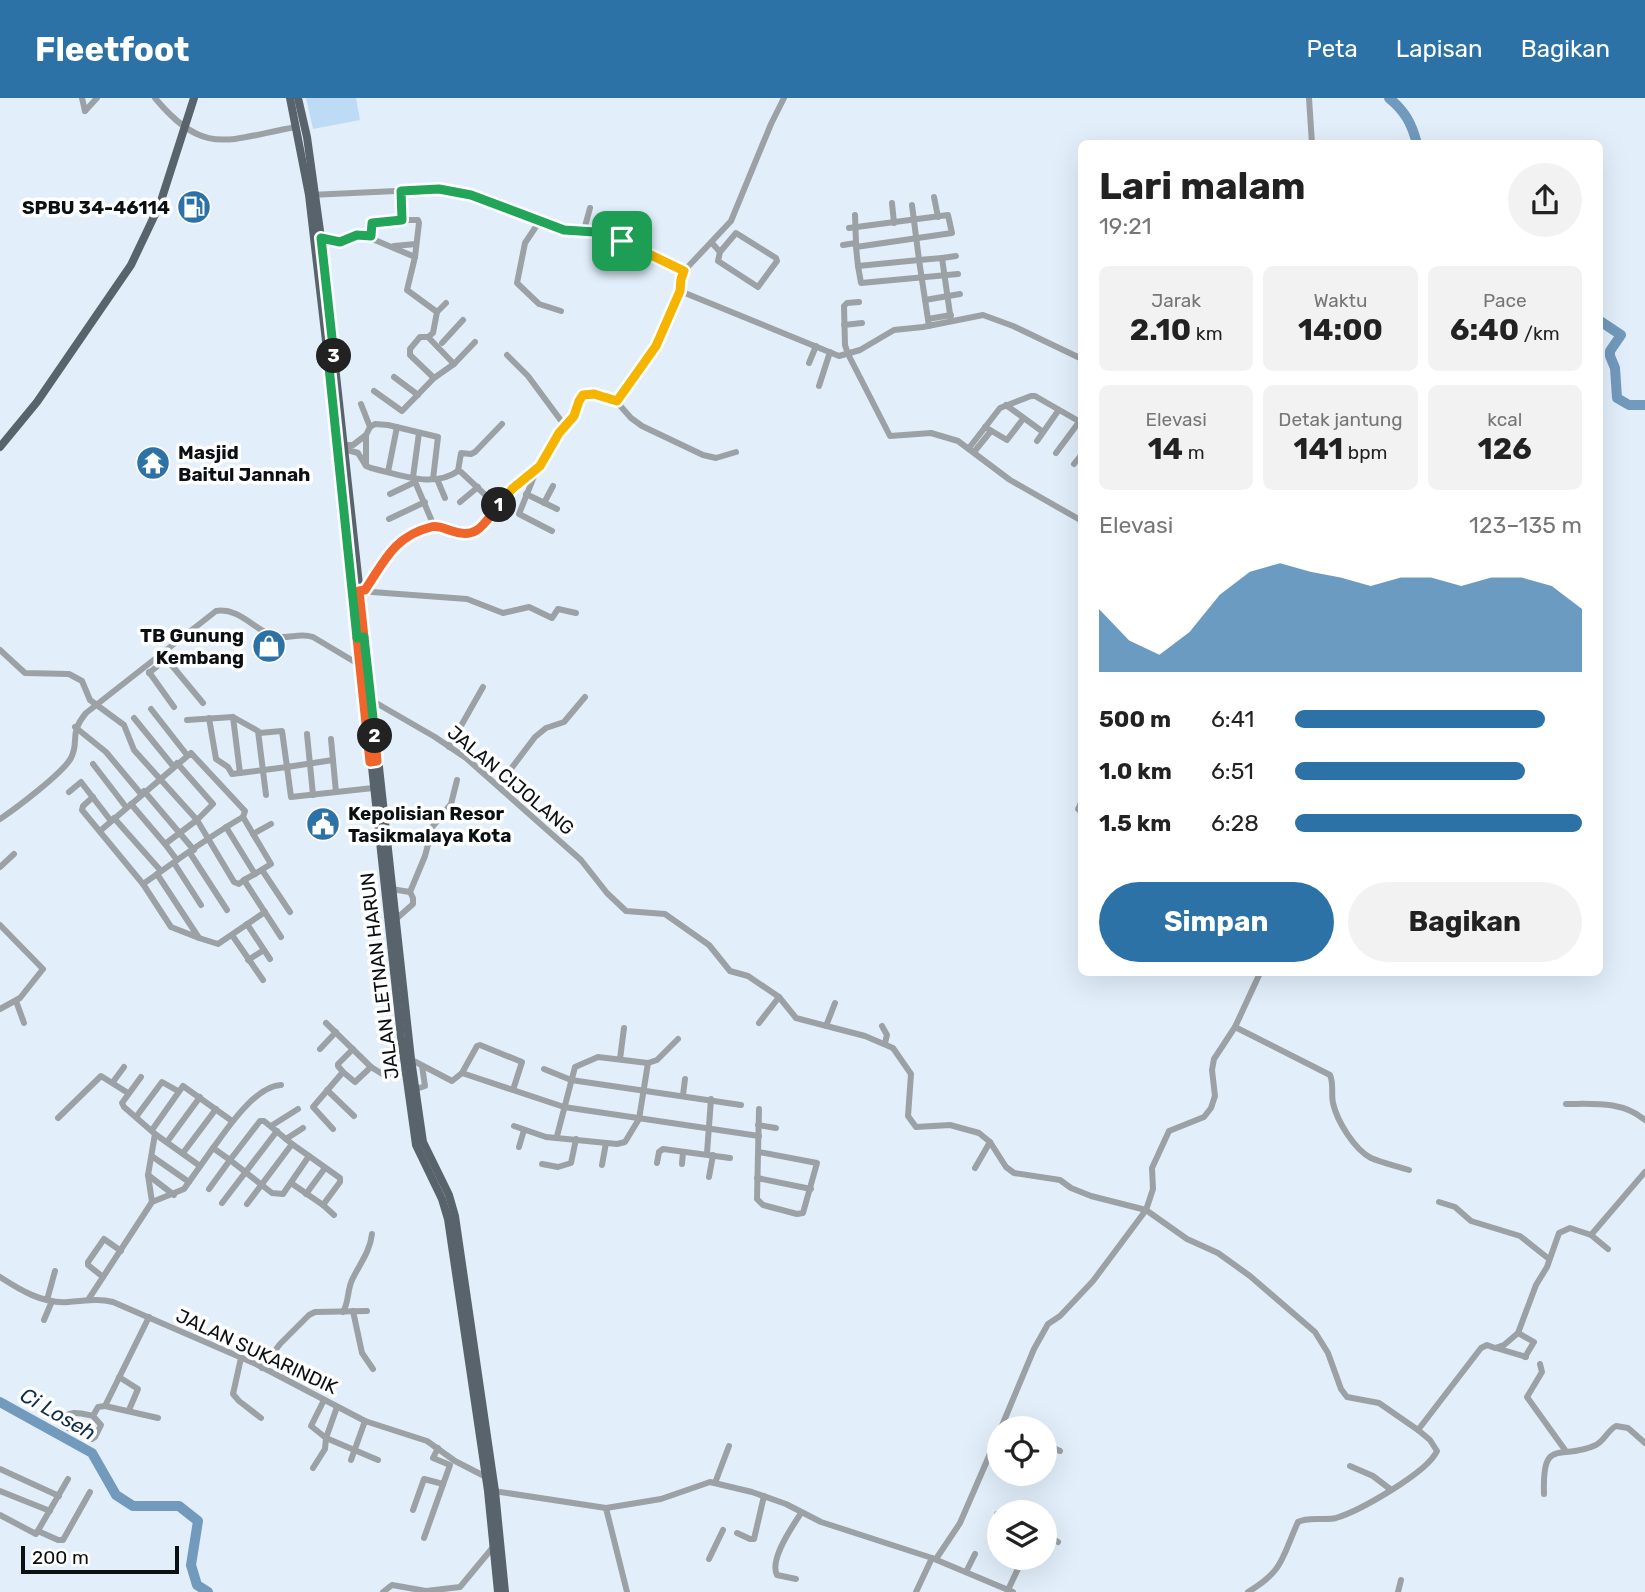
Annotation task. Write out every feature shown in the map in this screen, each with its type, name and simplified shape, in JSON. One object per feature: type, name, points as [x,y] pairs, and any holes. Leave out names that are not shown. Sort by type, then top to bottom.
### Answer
[{"type":"main road","points":[[4,442],[37,402],[131,265],[160,204],[194,98]]},
{"type":"main road","name":"JALAN LETNAN HARUN","points":[[290,98],[312,195]]},
{"type":"main road","name":"JALAN LETNAN HARUN","points":[[298,98],[332,366],[361,638],[371,700],[373,788],[393,925],[407,1059],[415,1089],[422,1142],[449,1195],[455,1216],[470,1342]]},
{"type":"main road","points":[[312,195],[321,238],[332,366]]},
{"type":"main road","name":"JALAN LETNAN HARUN","points":[[332,366],[362,590],[360,666],[391,889],[393,925]]},
{"type":"main road","name":"JALAN LETNAN HARUN","points":[[407,1059],[405,1072],[416,1145],[449,1219],[470,1342],[505,1592]]},
{"type":"main road","name":"JALAN LETNAN HARUN","points":[[492,1491],[498,1592]]},
{"type":"street","points":[[82,98],[85,111],[97,98]]},
{"type":"street","points":[[155,98],[185,129],[206,139],[221,141],[296,127]]},
{"type":"street","points":[[617,401],[656,346],[680,291],[684,271],[731,221],[784,98]]},
{"type":"street","points":[[1308,98],[1312,140]]},
{"type":"street","points":[[312,195],[439,189],[471,195],[564,230],[584,230],[622,241],[684,271]]},
{"type":"street","points":[[401,191],[402,220]]},
{"type":"street","points":[[934,197],[937,217]]},
{"type":"street","points":[[892,204],[894,223]]},
{"type":"street","points":[[912,205],[928,323]]},
{"type":"street","points":[[584,230],[590,208]]},
{"type":"street","points":[[855,215],[852,227],[862,284],[958,274]]},
{"type":"street","points":[[843,245],[950,235],[950,217],[852,227]]},
{"type":"street","points":[[371,236],[372,223],[419,221],[415,257],[407,289],[437,312]]},
{"type":"street","points":[[540,222],[525,243],[517,283],[539,304],[561,311]]},
{"type":"street","points":[[736,233],[777,261],[758,287],[718,261],[720,252],[736,233]]},
{"type":"street","points":[[321,238],[340,242],[357,235],[371,236],[415,257]]},
{"type":"street","points":[[712,243],[720,252]]},
{"type":"street","points":[[393,246],[416,244]]},
{"type":"street","points":[[858,266],[956,256]]},
{"type":"street","points":[[942,258],[951,318]]},
{"type":"street","points":[[680,291],[839,356],[869,346],[894,330],[951,318],[986,316],[1078,357]]},
{"type":"street","points":[[925,300],[960,294]]},
{"type":"street","points":[[859,302],[844,304],[848,354],[890,436],[934,433],[958,441],[1010,480],[1078,519]]},
{"type":"street","points":[[431,335],[437,312],[446,303]]},
{"type":"street","points":[[440,345],[463,320]]},
{"type":"street","points":[[844,325],[862,323]]},
{"type":"street","points":[[431,335],[454,364]]},
{"type":"street","points":[[431,335],[420,337],[410,349],[410,355],[434,378]]},
{"type":"street","points":[[374,391],[401,411],[475,342]]},
{"type":"street","points":[[809,363],[816,346]]},
{"type":"street","points":[[819,386],[831,352]]},
{"type":"street","points":[[507,355],[528,376],[565,426]]},
{"type":"street","points":[[394,377],[418,395]]},
{"type":"street","points":[[552,531],[519,514],[536,472],[574,416],[580,399],[586,394],[617,401],[631,418],[642,426],[703,455],[716,458],[736,452]]},
{"type":"street","points":[[972,450],[999,409],[1033,396],[1078,420]]},
{"type":"street","points":[[361,404],[370,427]]},
{"type":"street","points":[[1006,405],[1043,432]]},
{"type":"street","points":[[1037,441],[1058,411]]},
{"type":"street","points":[[988,429],[1007,440],[1023,419]]},
{"type":"street","points":[[343,447],[353,445],[366,435],[370,427],[377,424],[436,436],[439,439],[435,479],[445,498]]},
{"type":"street","points":[[458,471],[461,453],[475,452],[502,424]]},
{"type":"street","points":[[1056,453],[1078,424]]},
{"type":"street","points":[[388,472],[397,427]]},
{"type":"street","points":[[390,494],[408,485],[412,478],[419,433]]},
{"type":"street","points":[[366,435],[366,466]]},
{"type":"street","points":[[343,447],[358,453],[366,466],[412,478],[435,479],[458,471]]},
{"type":"street","points":[[1074,464],[1078,459]]},
{"type":"street","points":[[458,471],[498,507]]},
{"type":"street","points":[[536,472],[512,489],[476,531],[469,535],[434,526],[393,547],[362,590],[467,599],[503,613],[527,607],[552,618],[558,609],[576,612]]},
{"type":"street","points":[[412,478],[434,526]]},
{"type":"street","points":[[544,503],[553,486]]},
{"type":"street","points":[[460,502],[478,487]]},
{"type":"street","points":[[526,494],[557,509]]},
{"type":"street","points":[[389,519],[425,502]]},
{"type":"street","points":[[0,819],[35,793],[68,762],[73,750],[75,727],[95,705],[147,670],[212,613],[230,611],[277,636],[305,634],[360,666]]},
{"type":"street","points":[[0,650],[25,673],[69,674],[82,681],[90,700],[119,721],[126,729],[132,749],[197,820],[234,882],[239,884],[271,864],[243,817]]},
{"type":"street","points":[[147,670],[169,662],[203,703]]},
{"type":"street","points":[[147,670],[174,708]]},
{"type":"street","points":[[449,747],[482,687]]},
{"type":"street","points":[[498,786],[535,737],[546,728],[564,722],[584,697]]},
{"type":"street","name":"JALAN CIJOLANG","points":[[371,700],[449,747],[498,786],[581,860],[607,894],[626,911],[665,914],[709,945],[730,971],[748,976],[779,997],[796,1018],[885,1043]]},
{"type":"street","points":[[151,709],[187,755]]},
{"type":"street","points":[[119,721],[130,716],[212,803],[212,807],[197,820],[164,844]]},
{"type":"street","points":[[233,717],[240,774]]},
{"type":"street","points":[[187,720],[233,717],[257,729],[267,795]]},
{"type":"street","points":[[209,718],[216,759],[227,765],[232,774],[333,760]]},
{"type":"street","points":[[75,727],[106,752],[180,832],[226,910]]},
{"type":"street","points":[[259,733],[283,732],[290,796],[373,788]]},
{"type":"street","points":[[307,733],[313,795]]},
{"type":"street","points":[[331,739],[336,792]]},
{"type":"street","points":[[100,831],[187,755],[195,754],[245,811],[243,817],[207,838],[143,884]]},
{"type":"street","points":[[93,764],[164,844],[201,905]]},
{"type":"street","points":[[393,925],[413,904],[410,892],[433,834],[433,826],[451,804],[457,780]]},
{"type":"street","points":[[69,792],[82,782],[104,812],[159,873],[199,938]]},
{"type":"street","points":[[93,797],[81,808],[143,884],[172,929],[216,945],[265,912]]},
{"type":"street","points":[[92,822],[104,812]]},
{"type":"street","points":[[253,834],[271,824]]},
{"type":"street","points":[[226,827],[255,874]]},
{"type":"street","points":[[0,867],[14,854]]},
{"type":"street","points":[[262,870],[290,912]]},
{"type":"street","points":[[244,880],[281,937]]},
{"type":"street","points":[[391,889],[410,892]]},
{"type":"street","points":[[247,924],[270,959]]},
{"type":"street","points":[[0,925],[43,967],[16,1001],[0,1009]]},
{"type":"street","points":[[232,935],[263,980]]},
{"type":"street","points":[[248,960],[264,950]]},
{"type":"street","points":[[1008,1416],[1040,1336],[1048,1324],[1060,1316],[1093,1281],[1146,1210],[1153,1189],[1152,1168],[1166,1136],[1171,1129],[1204,1116],[1211,1108],[1215,1096],[1212,1070],[1214,1059],[1235,1027],[1258,976]]},
{"type":"street","points":[[759,1023],[779,997]]},
{"type":"street","points":[[16,1001],[24,1023]]},
{"type":"street","points":[[826,1026],[835,1003]]},
{"type":"street","points":[[326,1023],[371,1067],[384,1075],[405,1072]]},
{"type":"street","points":[[882,1026],[887,1035],[885,1043],[895,1050],[910,1071],[912,1078],[908,1111],[914,1124],[921,1128],[943,1124],[963,1127],[984,1135],[1001,1161],[1014,1173],[1060,1180],[1091,1196],[1146,1210],[1188,1239],[1218,1253],[1250,1276],[1310,1327],[1328,1353],[1341,1389],[1347,1397],[1379,1404],[1418,1430],[1436,1447],[1437,1454],[1418,1472],[1379,1498],[1337,1518],[1302,1519],[1298,1522],[1289,1549],[1270,1577],[1248,1592]]},
{"type":"street","points":[[1235,1027],[1330,1076],[1338,1117],[1359,1147],[1373,1158],[1409,1170]]},
{"type":"street","points":[[620,1059],[624,1028]]},
{"type":"street","points":[[320,1049],[336,1032]]},
{"type":"street","points":[[557,1136],[575,1067],[587,1064],[595,1057],[648,1063],[659,1059],[678,1038]]},
{"type":"street","points":[[407,1059],[452,1081],[462,1073],[480,1045],[522,1062],[513,1090]]},
{"type":"street","points":[[353,1049],[338,1064],[342,1072],[356,1082],[371,1067]]},
{"type":"street","points":[[514,1126],[546,1136],[617,1144],[625,1142],[639,1119],[648,1063]]},
{"type":"street","points":[[415,1089],[425,1086],[422,1066]]},
{"type":"street","points":[[113,1082],[124,1067]]},
{"type":"street","points":[[544,1069],[571,1080],[741,1105]]},
{"type":"street","points":[[333,1129],[313,1109],[342,1072]]},
{"type":"street","points":[[462,1073],[564,1107],[759,1136]]},
{"type":"street","points":[[58,1118],[101,1076],[128,1093]]},
{"type":"street","points":[[141,1077],[122,1105],[200,1166]]},
{"type":"street","points":[[682,1096],[685,1079]]},
{"type":"street","points":[[136,1117],[162,1082],[178,1091]]},
{"type":"street","points":[[88,1300],[152,1202],[184,1189],[232,1121],[264,1091],[281,1085]]},
{"type":"street","points":[[152,1202],[148,1175],[153,1157],[154,1132],[178,1091],[183,1086],[232,1121]]},
{"type":"street","points":[[327,1090],[354,1116]]},
{"type":"street","points":[[167,1142],[200,1097]]},
{"type":"street","points":[[709,1177],[711,1099]]},
{"type":"street","points":[[1566,1104],[1615,1104],[1645,1120]]},
{"type":"street","points":[[183,1153],[216,1109]]},
{"type":"street","points":[[222,1203],[274,1128],[298,1109]]},
{"type":"street","points":[[759,1109],[756,1196],[761,1204],[797,1214],[805,1210],[818,1166],[816,1161],[759,1152]]},
{"type":"street","points":[[209,1189],[260,1121],[274,1128],[340,1181],[323,1205]]},
{"type":"street","points":[[758,1125],[776,1128]]},
{"type":"street","points":[[247,1204],[289,1142],[303,1128]]},
{"type":"street","points":[[519,1147],[524,1130]]},
{"type":"street","points":[[542,1164],[568,1166],[573,1160],[576,1139]]},
{"type":"street","points":[[975,1168],[990,1142]]},
{"type":"street","points":[[602,1165],[606,1143]]},
{"type":"street","points":[[213,1148],[272,1193],[280,1195],[309,1156]]},
{"type":"street","points":[[657,1163],[659,1152],[663,1149],[730,1157]]},
{"type":"street","points":[[682,1164],[683,1152]]},
{"type":"street","points":[[153,1157],[189,1182]]},
{"type":"street","points":[[306,1194],[326,1168]]},
{"type":"street","points":[[1595,1231],[1645,1172]]},
{"type":"street","points":[[148,1175],[174,1195]]},
{"type":"street","points":[[757,1178],[811,1189]]},
{"type":"street","points":[[291,1183],[334,1215]]},
{"type":"street","points":[[1439,1202],[1452,1205],[1471,1221],[1520,1236],[1549,1259]]},
{"type":"street","points":[[1495,1348],[1513,1339],[1518,1333],[1536,1285],[1547,1267],[1555,1239],[1562,1230],[1572,1228],[1595,1231],[1608,1249]]},
{"type":"street","points":[[343,1312],[349,1301],[351,1284],[369,1250],[372,1234]]},
{"type":"street","points":[[103,1277],[87,1263],[100,1244],[106,1240],[121,1251]]},
{"type":"street","points":[[44,1320],[55,1272]]},
{"type":"street","name":"JALAN SUKARINDIK","points":[[0,1277],[31,1295],[66,1302],[106,1300],[149,1317],[242,1358],[365,1421],[427,1441],[490,1479]]},
{"type":"street","points":[[353,1311],[362,1353],[373,1369]]},
{"type":"street","points":[[262,1368],[309,1315],[315,1312],[367,1311]]},
{"type":"street","points":[[105,1406],[149,1317]]},
{"type":"street","points":[[1418,1430],[1481,1348],[1487,1346],[1526,1358],[1534,1342],[1518,1333]]},
{"type":"street","points":[[242,1358],[233,1394],[261,1418]]},
{"type":"street","points":[[1540,1364],[1542,1372],[1527,1397],[1565,1450]]},
{"type":"street","points":[[119,1377],[138,1388],[129,1410]]},
{"type":"street","points":[[324,1400],[311,1425],[326,1438],[378,1460]]},
{"type":"street","points":[[93,1416],[99,1407],[105,1406],[158,1418]]},
{"type":"street","points":[[313,1468],[325,1448],[337,1407]]},
{"type":"street","points":[[73,1412],[93,1416],[101,1425],[92,1439],[62,1425],[60,1421],[73,1412]]},
{"type":"street","points":[[351,1460],[365,1421]]},
{"type":"street","points":[[1545,1494],[1544,1472],[1547,1460],[1565,1450],[1581,1450],[1597,1444],[1616,1426],[1628,1428],[1645,1443]]},
{"type":"street","points":[[715,1483],[729,1446]]},
{"type":"street","points":[[424,1538],[450,1465],[433,1458],[438,1448]]},
{"type":"street","points":[[916,1592],[934,1559],[960,1523],[987,1464]]},
{"type":"street","points":[[1350,1466],[1373,1476],[1390,1489]]},
{"type":"street","points":[[0,1469],[59,1496]]},
{"type":"street","points":[[0,1515],[33,1534],[38,1531],[68,1479]]},
{"type":"street","points":[[412,1510],[424,1479],[443,1484]]},
{"type":"street","points":[[492,1491],[606,1508],[639,1504],[715,1483],[764,1496],[821,1522],[934,1559],[1011,1591],[1019,1570]]},
{"type":"street","points":[[0,1491],[50,1511]]},
{"type":"street","points":[[38,1531],[62,1540],[90,1492]]},
{"type":"street","points":[[737,1533],[754,1539],[764,1496]]},
{"type":"street","points":[[606,1508],[627,1592]]},
{"type":"street","points":[[796,1578],[777,1575],[775,1571],[787,1536],[801,1513]]},
{"type":"street","points":[[709,1559],[723,1530]]},
{"type":"street","points":[[383,1592],[394,1585],[426,1591],[460,1587],[494,1546]]},
{"type":"street","points":[[966,1572],[975,1553]]},
{"type":"street","points":[[1398,1592],[1401,1580]]},
{"type":"shaded area","points":[[306,98],[356,98],[360,120],[313,129]]},
{"type":"waterway","points":[[1389,98],[1407,118],[1416,140]]},
{"type":"waterway","points":[[1603,323],[1621,335],[1610,351],[1615,368],[1617,398],[1629,405],[1645,405]]},
{"type":"waterway","name":"Ci Loseh","points":[[0,1402],[92,1453],[116,1495],[133,1506],[179,1506],[198,1521],[191,1565],[197,1585],[208,1592]]},
{"type":"place","name":"SPBU 34-46114","points":[[194,207]]},
{"type":"place","name":"Masjid Baitul Jannah","points":[[153,463]]},
{"type":"place","name":"TB Gunung Kembang","points":[[269,646]]},
{"type":"place","name":"Kepolisian Resor Tasikmalaya Kota","points":[[323,824]]},
{"type":"route","points":[[622,241],[595,232],[564,230],[478,197],[439,189],[401,191],[402,220],[373,222],[371,236],[360,234],[340,242],[321,238],[335,366],[329,367],[350,576],[357,638],[364,637],[377,761],[370,762],[357,638],[364,637],[359,591],[366,588],[393,547],[424,530],[434,526],[466,535],[476,531],[512,489],[536,472],[559,433],[574,416],[583,395],[594,394],[617,401],[656,346],[680,291],[684,271],[622,241]]}]
